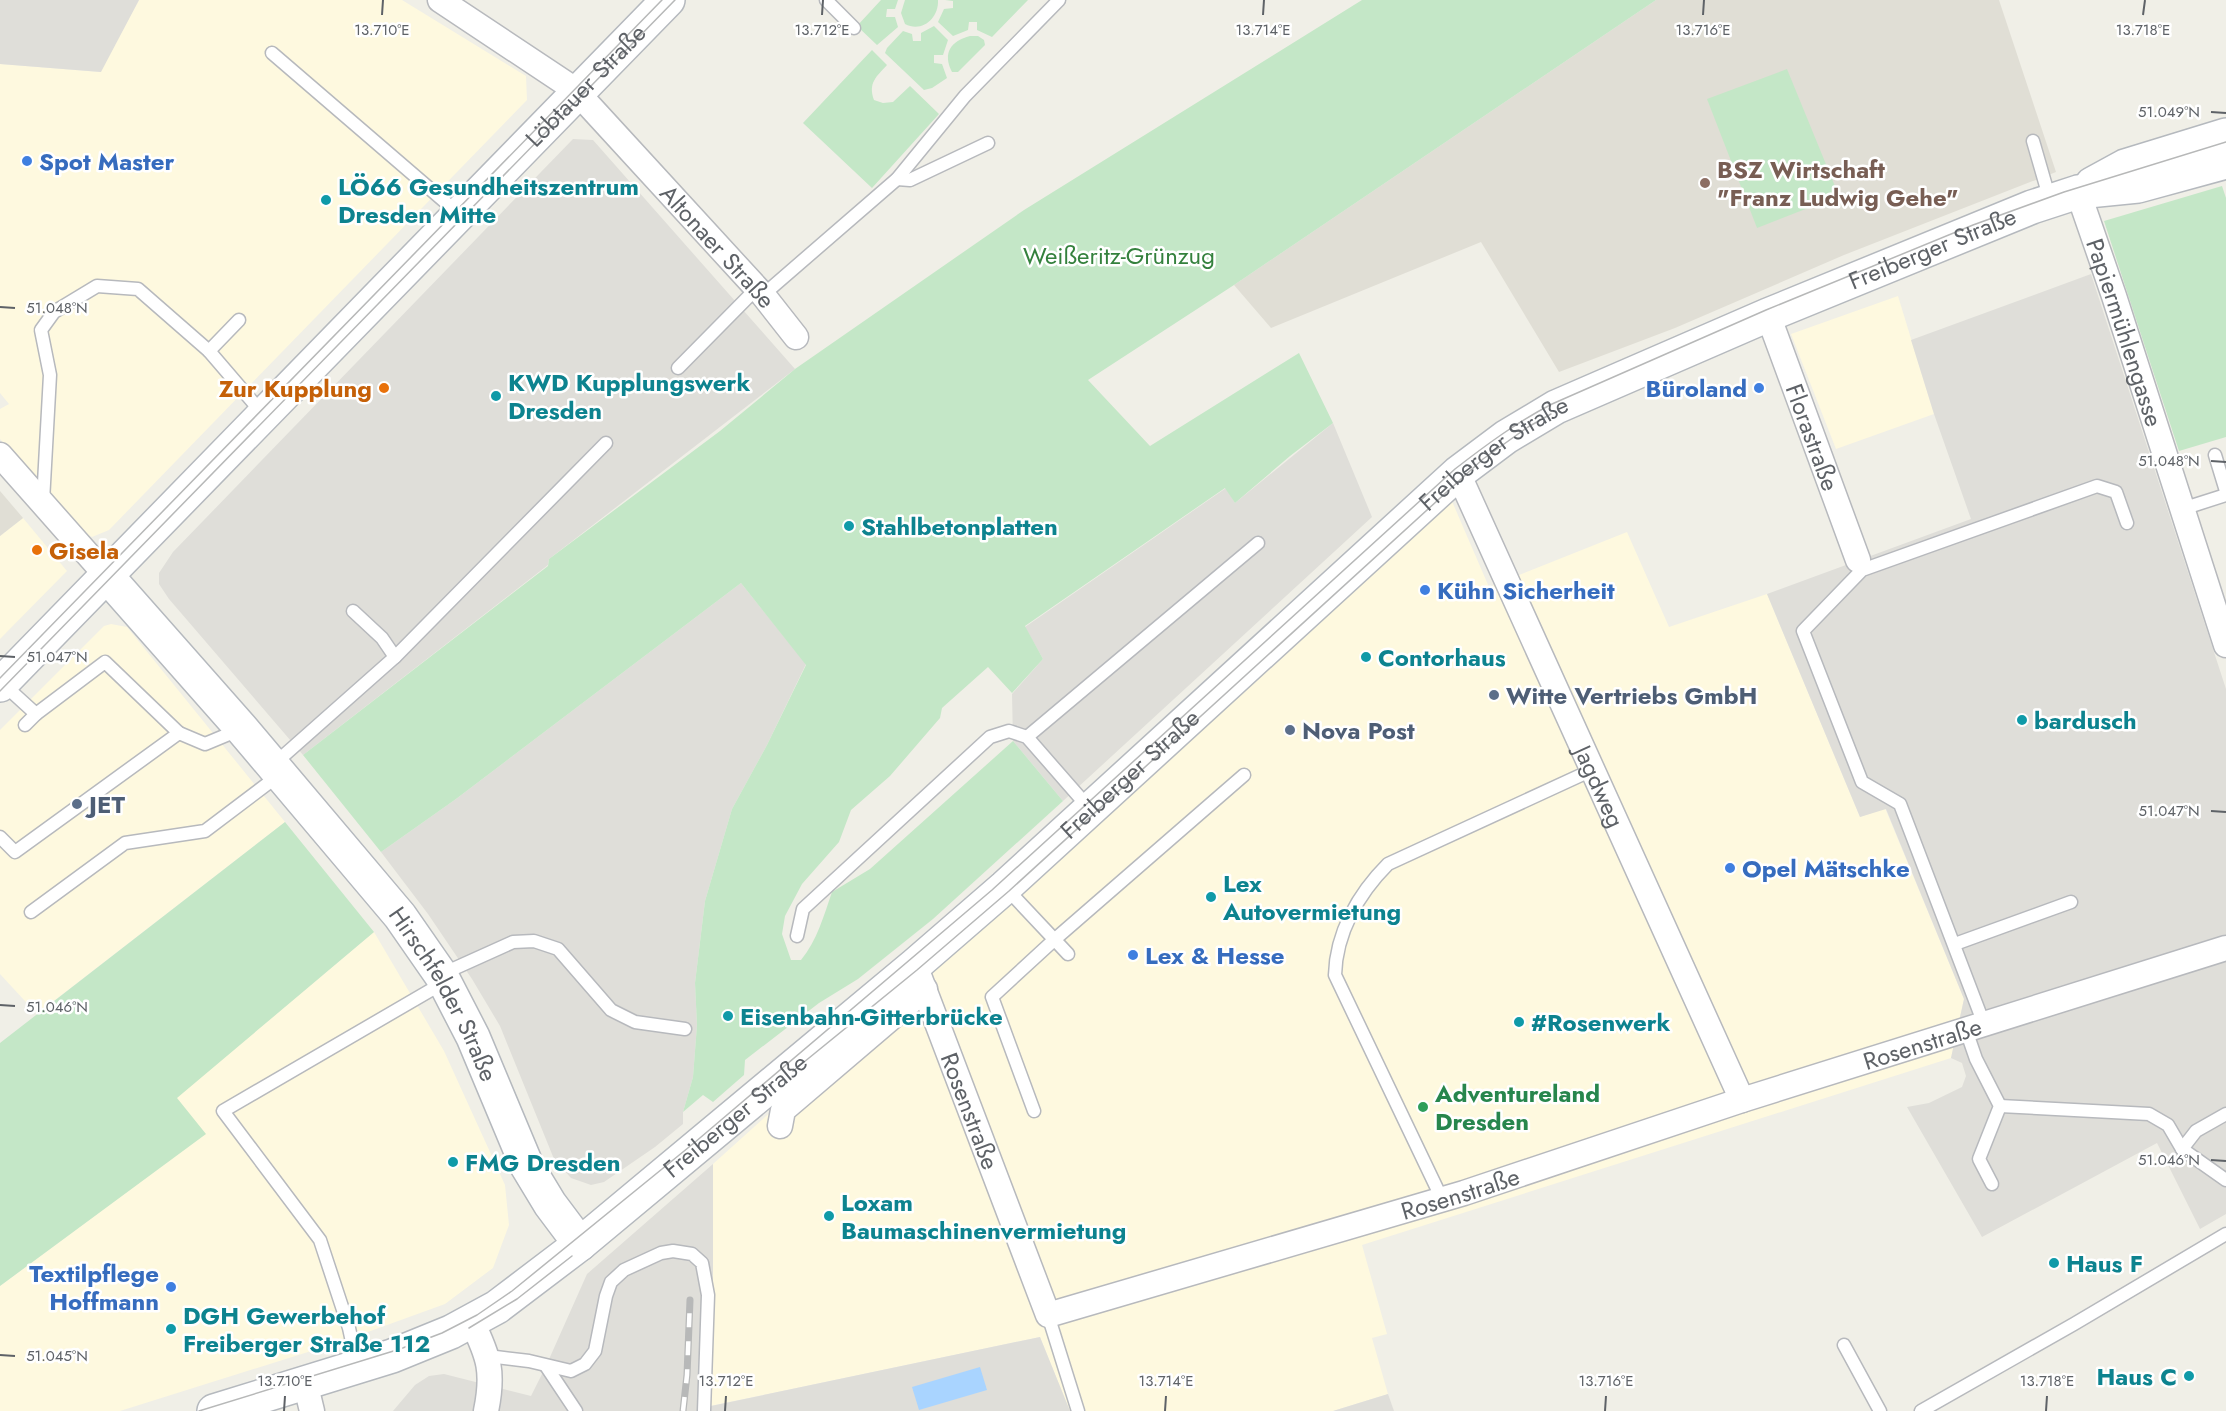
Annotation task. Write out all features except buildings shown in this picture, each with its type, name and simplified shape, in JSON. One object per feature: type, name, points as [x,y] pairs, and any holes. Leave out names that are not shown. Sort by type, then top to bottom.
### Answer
[{"type":"street","name":"Altonaer Straße","points":[[440,0],[578,93],[760,291],[796,337]]},
{"type":"street","name":"Löbtauer Straße","points":[[1,684],[669,0]]},
{"type":"street","name":"Freiberger Straße","points":[[214,1411],[309,1397],[358,1366],[423,1345],[472,1322],[519,1291],[920,977],[1005,887],[1458,474],[1506,437],[1556,407],[1768,315],[1978,228],[2064,196],[2125,166],[2226,135]]},
{"type":"street","name":"Freiberger Straße","points":[[2064,196],[2138,186],[2226,162]]},
{"type":"street","name":"Papiermühlengasse","points":[[2064,196],[2114,296],[2226,645]]},
{"type":"street","name":"Florastraße","points":[[1768,315],[1860,565]]},
{"type":"street","points":[[0,455],[106,575]]},
{"type":"street","name":"Jagdweg","points":[[1458,474],[1742,1100]]},
{"type":"street","name":"Hirschfelder Straße","points":[[106,575],[242,729],[400,915],[443,979],[473,1037],[527,1166],[550,1204],[580,1244]]},
{"type":"street","name":"Rosenstraße","points":[[920,977],[1048,1315],[1442,1199],[1742,1100],[2226,948]]},
{"type":"street","points":[[780,1126],[783,1110],[920,977]]},
{"type":"street","points":[[472,1322],[488,1356],[491,1387],[486,1411]]},
{"type":"lane","points":[[826,0],[854,28]]},
{"type":"lane","points":[[678,368],[760,291],[897,179],[965,96],[1059,0]]},
{"type":"lane","points":[[272,53],[459,214]]},
{"type":"lane","points":[[2033,141],[2064,196]]},
{"type":"lane","points":[[897,179],[910,180],[988,143]]},
{"type":"lane","points":[[43,504],[50,375],[41,330],[54,312],[97,286],[138,289],[209,351],[264,414]]},
{"type":"lane","points":[[209,351],[239,320]]},
{"type":"lane","points":[[31,912],[125,843],[205,831],[276,770],[395,657],[606,443]]},
{"type":"lane","points":[[2215,455],[2226,491]]},
{"type":"lane","points":[[1992,1184],[1979,1159],[2000,1106],[1976,1059],[1975,1027],[1955,944],[1900,804],[1862,782],[1803,631],[1860,565],[2097,486],[2116,492],[2127,523]]},
{"type":"lane","points":[[2182,509],[2226,495]]},
{"type":"lane","points":[[1027,737],[1258,543]]},
{"type":"lane","points":[[353,611],[382,638],[395,657]]},
{"type":"lane","points":[[25,725],[36,714],[105,662],[179,734],[205,744],[242,729]]},
{"type":"lane","points":[[1,684],[36,714]]},
{"type":"lane","points":[[797,936],[803,909],[990,737],[1010,731],[1027,737],[1090,809]]},
{"type":"lane","points":[[0,837],[15,852],[179,734]]},
{"type":"lane","points":[[1442,1199],[1335,975],[1335,958],[1342,935],[1355,906],[1372,881],[1388,864],[1592,770]]},
{"type":"lane","points":[[1034,1111],[992,997],[1244,775]]},
{"type":"lane","points":[[1005,887],[1068,954]]},
{"type":"lane","points":[[1955,944],[2071,902]]},
{"type":"lane","points":[[358,1366],[349,1328],[320,1240],[223,1111],[443,979],[513,942],[534,941],[558,949],[611,1010],[635,1022],[686,1029]]},
{"type":"lane","points":[[2000,1106],[2149,1114],[2168,1125],[2182,1149],[2226,1180]]},
{"type":"lane","points":[[2182,1149],[2196,1131],[2226,1114]]},
{"type":"lane","points":[[1921,1411],[2226,1234]]},
{"type":"lane","points":[[488,1356],[529,1361],[571,1371],[585,1364],[595,1351],[611,1282],[624,1270],[661,1253],[674,1251],[692,1254],[702,1263],[708,1295],[704,1411]]},
{"type":"lane","points":[[1048,1315],[1078,1411]]},
{"type":"lane","points":[[1844,1345],[1880,1411]]},
{"type":"lane","points":[[546,1366],[576,1411]]},
{"type":"shaded area","points":[[0,0],[139,0],[101,72],[0,64]]},
{"type":"shaded area","points":[[139,0],[402,0],[526,76],[527,100],[109,530],[92,537],[77,529],[0,439],[0,409],[9,404],[0,393],[0,64],[100,72]]},
{"type":"shaded area","name":"BSZ Wirtschaft \"Franz Ludwig Gehe\"","points":[[1656,0],[1999,0],[2056,172],[1844,255],[1675,328],[1559,372],[1481,242],[1271,328],[1234,285]]},
{"type":"shaded area","points":[[573,139],[593,140],[795,369],[549,559],[548,565],[303,755],[169,599],[159,584],[159,573],[173,552]]},
{"type":"shaded area","points":[[2091,274],[2226,689],[2226,1214],[2200,1229],[2157,1143],[1982,1237],[1907,1107],[1929,1103],[1962,1087],[1966,1076],[1962,1063],[1951,1058],[1964,999],[1886,809],[1860,817],[1767,594],[1971,519],[1911,340]]},
{"type":"shaded area","points":[[1898,296],[1934,414],[1836,449],[1791,334]]},
{"type":"shaded area","points":[[1333,423],[1372,517],[1063,801],[1013,741],[1012,694],[1043,659],[1025,627],[1226,488],[1235,503]]},
{"type":"shaded area","points":[[0,491],[23,518],[0,536]]},
{"type":"shaded area","points":[[1451,499],[1489,587],[1627,532],[1669,627],[1767,594],[1860,817],[1885,808],[1964,999],[1951,1058],[1362,1245],[1387,1334],[1372,1338],[1388,1394],[1333,1411],[1070,1411],[1040,1337],[710,1406],[713,1164]]},
{"type":"shaded area","points":[[23,518],[67,571],[0,639],[0,536]]},
{"type":"shaded area","points":[[741,583],[806,664],[767,745],[732,809],[705,901],[695,983],[697,1025],[693,1077],[683,1112],[683,1124],[655,1147],[604,1182],[591,1185],[571,1178],[554,1159],[500,1026],[472,979],[428,914],[381,852],[456,799]]},
{"type":"shaded area","points":[[111,624],[127,627],[285,822],[37,1014],[0,974],[0,730],[104,626]]},
{"type":"shaded area","points":[[374,932],[444,1051],[505,1185],[509,1225],[493,1268],[445,1304],[343,1341],[120,1411],[0,1411],[0,1286],[205,1134],[176,1098]]},
{"type":"shaded area","points":[[713,1164],[711,1406],[1040,1337],[1070,1411],[393,1411],[415,1385],[429,1376],[444,1374],[531,1396],[587,1274]]},
{"type":"shaded area","points":[[1388,1394],[1394,1411],[1333,1411]]},
{"type":"green space","points":[[881,0],[898,0],[895,9],[887,9],[886,17],[895,17],[898,27],[877,45],[857,26]]},
{"type":"green space","points":[[905,0],[938,0],[938,7],[928,22],[917,27],[911,26],[905,24],[901,13]]},
{"type":"green space","points":[[945,0],[1028,0],[992,37],[977,30],[977,22],[969,22],[968,30],[953,36],[938,22],[944,9],[953,8],[953,1]]},
{"type":"green space","name":"Weißeritz-Grünzug","points":[[1362,0],[1656,0],[1234,285],[1088,380],[1150,446],[1299,353],[1333,423],[1235,503],[1225,488],[1025,626],[1043,659],[1012,693],[988,667],[942,708],[940,718],[890,776],[851,810],[839,842],[802,884],[785,916],[782,934],[791,960],[801,960],[807,953],[820,928],[832,892],[870,869],[1013,741],[1063,801],[933,919],[858,979],[819,1003],[745,1060],[744,1075],[713,1102],[703,1095],[683,1112],[693,1077],[697,1025],[695,983],[705,901],[732,809],[767,745],[806,665],[741,583],[456,799],[381,852],[303,755],[548,566],[549,559],[720,431],[795,369],[1024,210]]},
{"type":"green space","points":[[934,26],[948,40],[943,55],[934,55],[934,63],[942,64],[947,78],[932,88],[924,90],[885,53],[903,31],[912,34],[913,41],[921,41],[921,33]]},
{"type":"green space","points":[[970,36],[978,36],[984,40],[985,45],[958,72],[952,72],[948,59],[950,49],[958,41]]},
{"type":"green space","points":[[872,50],[887,65],[876,77],[873,85],[874,100],[883,103],[893,102],[910,86],[939,114],[872,188],[803,123]]},
{"type":"green space","points":[[1787,69],[1839,196],[1757,228],[1707,99]]},
{"type":"green space","points":[[2222,186],[2226,198],[2226,437],[2179,451],[2104,221]]},
{"type":"green space","points":[[285,822],[374,932],[177,1098],[206,1134],[0,1286],[0,1043]]},
{"type":"water","points":[[980,1367],[987,1390],[919,1410],[912,1387]]},
{"type":"tram line","points":[[0,678],[662,0]]},
{"type":"tram line","points":[[0,691],[675,0]]},
{"type":"tram line","points":[[199,1411],[400,1349],[442,1333],[477,1315],[512,1291],[694,1143],[992,890],[1455,469],[1526,418],[1552,404],[1766,310],[1973,225],[2064,192],[2226,142]]},
{"type":"tram line","points":[[793,1071],[1009,891],[1483,459],[1528,427],[1551,414]]},
{"type":"tram line","points":[[469,1328],[517,1299],[572,1256]]},
{"type":"railway","points":[[683,1411],[690,1300]]},
{"type":"place","name":"Spot Master","points":[[27,161]]},
{"type":"place","name":"BSZ Wirtschaft \"Franz Ludwig Gehe\"","points":[[1705,183]]},
{"type":"place","name":"LÖ66 Gesundheitszentrum Dresden Mitte","points":[[326,200]]},
{"type":"place","name":"Zur Kupplung","points":[[384,388]]},
{"type":"place","name":"Büroland","points":[[1759,388]]},
{"type":"place","name":"KWD Kupplungswerk Dresden","points":[[496,396]]},
{"type":"place","name":"Stahlbetonplatten","points":[[849,526]]},
{"type":"place","name":"Gisela","points":[[37,550]]},
{"type":"place","name":"Kühn Sicherheit","points":[[1425,590]]},
{"type":"place","name":"Contorhaus","points":[[1366,657]]},
{"type":"place","name":"Witte Vertriebs GmbH","points":[[1494,695]]},
{"type":"place","name":"bardusch","points":[[2022,720]]},
{"type":"place","name":"Nova Post","points":[[1290,730]]},
{"type":"place","name":"JET","points":[[77,804]]},
{"type":"place","name":"Opel Mätschke","points":[[1730,868]]},
{"type":"place","name":"Lex Autovermietung","points":[[1211,897]]},
{"type":"place","name":"Lex & Hesse","points":[[1133,955]]},
{"type":"place","name":"Eisenbahn-Gitterbrücke","points":[[728,1016]]},
{"type":"place","name":"#Rosenwerk","points":[[1519,1022]]},
{"type":"place","name":"Adventureland Dresden","points":[[1423,1107]]},
{"type":"place","name":"FMG Dresden","points":[[453,1162]]},
{"type":"place","name":"Loxam Baumaschinenvermietung","points":[[829,1216]]},
{"type":"place","name":"Haus F","points":[[2054,1263]]},
{"type":"place","name":"Textilpflege Hoffmann","points":[[171,1287]]},
{"type":"place","name":"DGH Gewerbehof Freiberger Straße 112","points":[[171,1329]]},
{"type":"place","name":"Haus C","points":[[2189,1376]]}]
